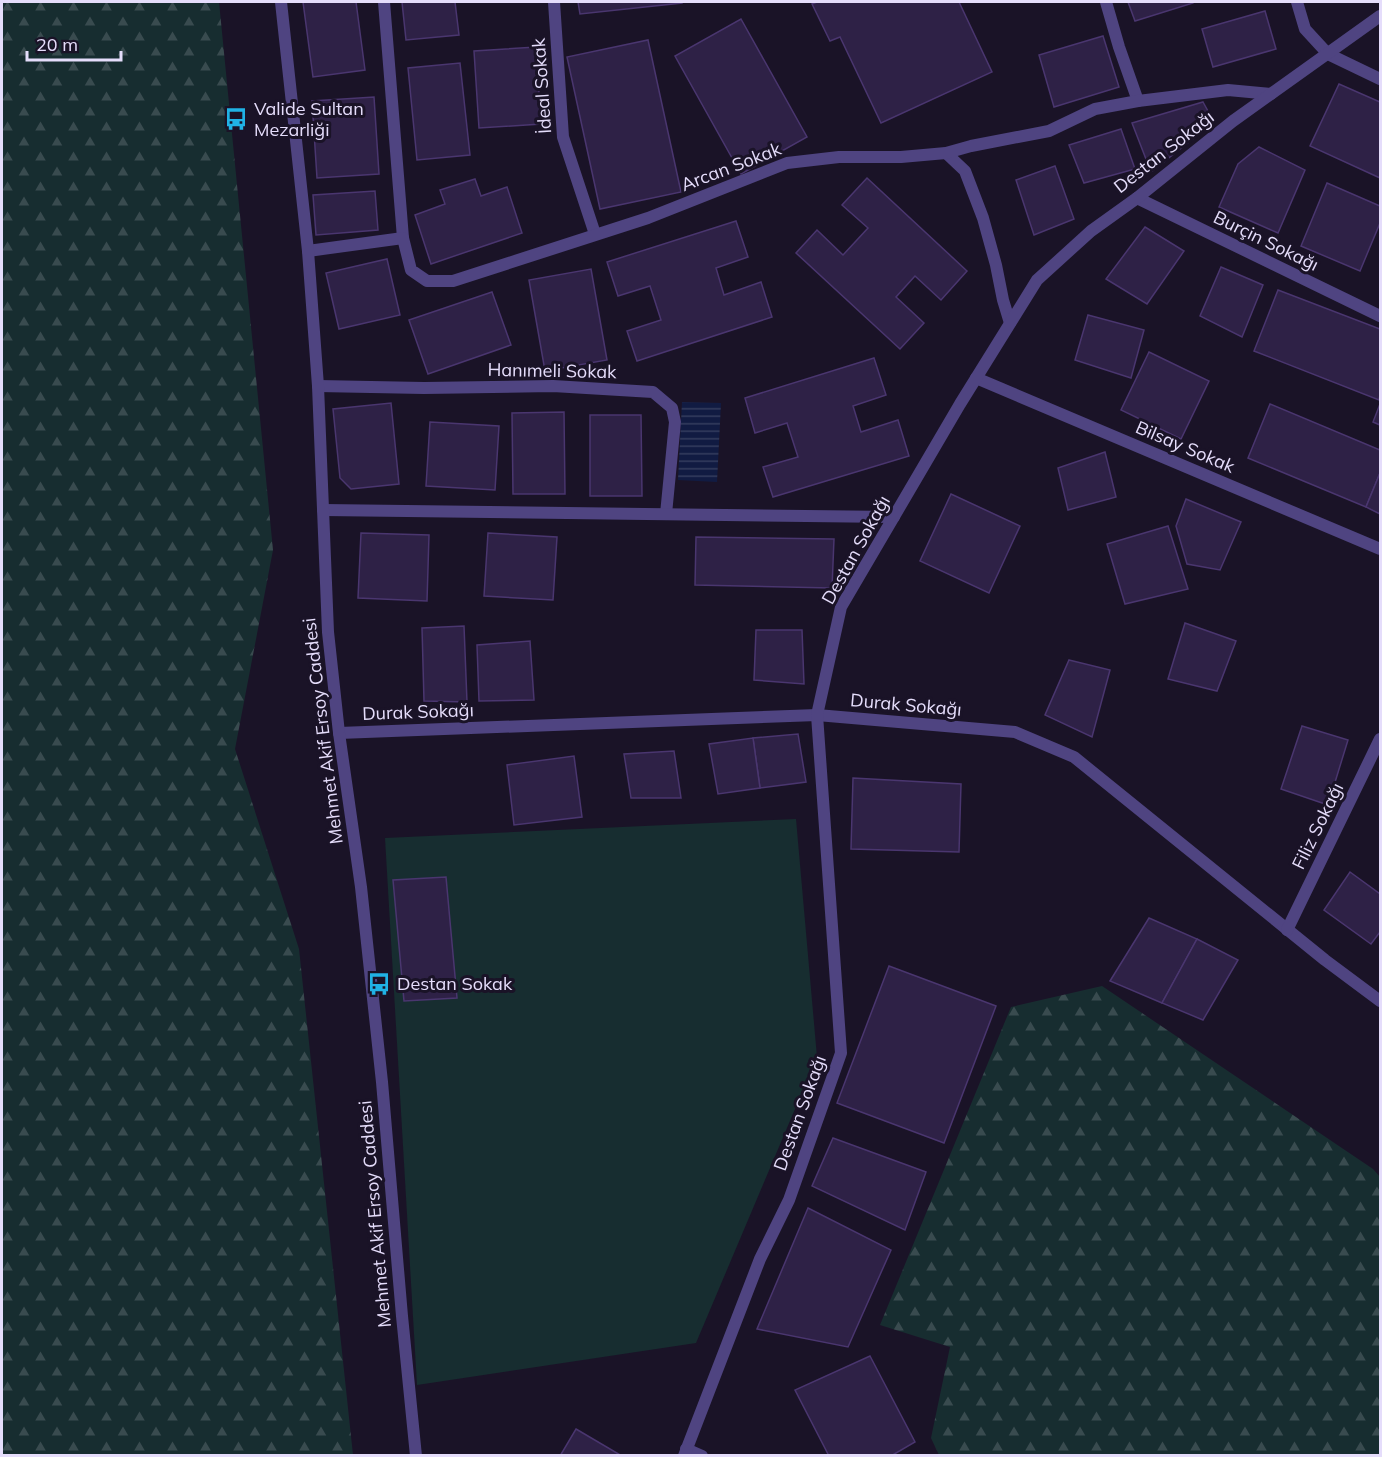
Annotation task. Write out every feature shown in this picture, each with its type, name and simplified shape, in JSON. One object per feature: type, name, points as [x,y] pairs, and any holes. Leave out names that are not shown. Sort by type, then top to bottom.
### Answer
[{"type":"street","name":"Mehmet Akif Ersoy Caddesi","points":[[281,2],[308,251],[318,386],[328,632],[339,733],[364,910],[417,1455]]},
{"type":"street","name":"Arcan Sokak","points":[[384,2],[403,238],[411,270],[427,281],[453,281],[648,218],[787,163],[839,157],[901,157],[946,153],[1048,131],[1095,109],[1138,101],[1228,90],[1270,94]]},
{"type":"street","name":"İdeal Sokak","points":[[554,2],[563,137],[595,234]]},
{"type":"street","points":[[1106,2],[1138,101]]},
{"type":"street","points":[[1297,2],[1305,29],[1328,54],[1380,79]]},
{"type":"street","name":"Destan Sokağı","points":[[685,1452],[760,1259],[789,1200],[841,1053],[817,715],[841,607],[976,378],[1037,280],[1091,231],[1137,198],[1233,121],[1380,16]]},
{"type":"street","points":[[946,153],[965,171],[983,218],[1010,324]]},
{"type":"street","name":"Burçin Sokağı","points":[[1137,198],[1380,316]]},
{"type":"street","points":[[308,251],[403,238]]},
{"type":"street","name":"Bilsay Sokak","points":[[976,378],[1380,549]]},
{"type":"street","name":"Hanımeli Sokak","points":[[318,386],[424,388],[553,386],[653,392],[672,408],[675,422],[666,514]]},
{"type":"street","points":[[323,510],[894,517]]},
{"type":"street","name":"Durak Sokağı","points":[[339,733],[817,715],[1014,732],[1074,757],[1287,930],[1380,1000]]},
{"type":"street","name":"Filiz Sokağı","points":[[1287,930],[1380,739]]},
{"type":"street","points":[[685,1452],[702,1455]]},
{"type":"green space","points":[[2,2],[219,2],[273,550],[235,749],[299,949],[353,1455],[2,1455]]},
{"type":"green space","points":[[796,819],[817,1057],[696,1343],[417,1385],[385,838]]},
{"type":"green space","points":[[1102,986],[1373,1169],[1380,1177],[1380,1455],[939,1455],[931,1438],[950,1347],[880,1325],[1011,1007]]},
{"type":"water","points":[[682,402],[721,403],[717,482],[678,480]]},
{"type":"building","points":[[303,2],[356,2],[365,70],[313,77]]},
{"type":"building","points":[[402,2],[455,2],[459,35],[406,40]]},
{"type":"building","points":[[578,2],[682,2],[682,3],[580,14]]},
{"type":"building","points":[[817,2],[959,2],[992,72],[881,123],[840,37],[830,41],[812,4]]},
{"type":"building","points":[[1128,2],[1193,2],[1193,3],[1135,21]]},
{"type":"building","points":[[1265,11],[1276,49],[1213,67],[1202,29]]},
{"type":"building","points":[[741,19],[807,137],[741,174],[675,56]]},
{"type":"building","points":[[1103,36],[1119,87],[1054,107],[1039,55]]},
{"type":"building","points":[[648,40],[681,192],[600,209],[567,57]]},
{"type":"building","points":[[536,47],[541,124],[479,128],[474,51]]},
{"type":"building","points":[[460,63],[470,155],[417,160],[408,68]]},
{"type":"building","points":[[1339,84],[1380,102],[1380,178],[1310,146]]},
{"type":"building","points":[[374,97],[379,174],[317,178],[312,101]]},
{"type":"building","points":[[1203,102],[1214,122],[1151,172],[1132,123]]},
{"type":"building","points":[[1121,129],[1135,169],[1084,183],[1069,145]]},
{"type":"building","points":[[1259,147],[1305,170],[1278,233],[1219,207],[1238,164]]},
{"type":"building","points":[[1055,166],[1074,219],[1034,235],[1016,180]]},
{"type":"building","points":[[867,178],[967,271],[941,300],[915,276],[896,297],[924,323],[900,349],[796,253],[817,230],[843,255],[868,228],[842,205]]},
{"type":"building","points":[[475,179],[481,196],[507,187],[522,233],[431,264],[415,215],[445,204],[440,190]]},
{"type":"building","points":[[1327,183],[1380,206],[1380,223],[1360,271],[1301,246]]},
{"type":"building","points":[[375,191],[378,230],[316,235],[313,195]]},
{"type":"building","points":[[736,221],[748,257],[716,268],[724,295],[761,282],[772,317],[637,361],[627,331],[661,320],[650,286],[618,296],[607,262]]},
{"type":"building","points":[[1145,227],[1184,251],[1147,304],[1106,279]]},
{"type":"building","points":[[387,259],[400,315],[339,329],[326,273]]},
{"type":"building","points":[[1221,267],[1263,285],[1242,337],[1200,316]]},
{"type":"building","points":[[591,269],[607,360],[545,371],[529,280]]},
{"type":"building","points":[[1278,290],[1380,329],[1379,400],[1254,351]]},
{"type":"building","points":[[492,292],[511,345],[428,374],[409,320]]},
{"type":"building","points":[[1088,315],[1144,330],[1131,378],[1075,360]]},
{"type":"building","points":[[1149,352],[1209,381],[1181,439],[1121,410]]},
{"type":"building","points":[[874,358],[886,395],[853,406],[861,432],[898,420],[909,456],[773,497],[763,467],[798,457],[787,423],[755,433],[745,398]]},
{"type":"building","points":[[391,403],[399,484],[351,489],[340,478],[333,409]]},
{"type":"building","points":[[1270,404],[1380,450],[1380,473],[1366,507],[1248,458]]},
{"type":"building","points":[[1380,404],[1380,425],[1373,422]]},
{"type":"building","points":[[564,412],[565,494],[513,494],[512,413]]},
{"type":"building","points":[[590,415],[641,415],[642,496],[590,496]]},
{"type":"building","points":[[430,422],[499,426],[495,490],[426,486]]},
{"type":"building","points":[[1105,452],[1116,497],[1068,510],[1058,468]]},
{"type":"building","points":[[1380,473],[1380,514],[1366,507]]},
{"type":"building","points":[[951,494],[1020,526],[989,593],[920,561]]},
{"type":"building","points":[[1186,499],[1241,522],[1220,570],[1187,564],[1176,526]]},
{"type":"building","points":[[1168,526],[1188,589],[1125,604],[1107,544]]},
{"type":"building","points":[[361,533],[429,535],[427,601],[358,598]]},
{"type":"building","points":[[488,533],[557,537],[553,600],[484,596]]},
{"type":"building","points":[[696,537],[834,539],[832,588],[695,585]]},
{"type":"building","points":[[1185,623],[1236,641],[1217,691],[1168,679]]},
{"type":"building","points":[[464,626],[467,702],[424,701],[422,628]]},
{"type":"building","points":[[756,630],[802,630],[804,684],[754,680]]},
{"type":"building","points":[[530,641],[534,700],[479,701],[477,645]]},
{"type":"building","points":[[1069,660],[1110,670],[1092,737],[1045,715]]},
{"type":"building","points":[[1302,726],[1348,740],[1328,805],[1281,789]]},
{"type":"building","points":[[798,734],[806,782],[760,788],[753,738]]},
{"type":"building","points":[[753,738],[760,788],[718,794],[709,744]]},
{"type":"building","points":[[674,751],[681,798],[631,798],[624,754]]},
{"type":"building","points":[[574,756],[582,817],[514,825],[507,765]]},
{"type":"building","points":[[853,778],[961,784],[959,852],[851,849]]},
{"type":"building","points":[[1350,872],[1380,894],[1380,932],[1371,944],[1324,910]]},
{"type":"building","points":[[446,877],[457,998],[404,1001],[393,880]]},
{"type":"building","points":[[1149,918],[1197,939],[1162,1003],[1110,981]]},
{"type":"building","points":[[1197,939],[1238,960],[1203,1020],[1162,1003]]},
{"type":"building","points":[[889,966],[996,1006],[944,1143],[837,1103]]},
{"type":"building","points":[[833,1138],[926,1172],[905,1230],[812,1186]]},
{"type":"building","points":[[808,1208],[891,1250],[848,1347],[757,1329]]},
{"type":"building","points":[[870,1356],[915,1442],[891,1456],[829,1456],[795,1390]]},
{"type":"building","points":[[576,1429],[622,1456],[560,1456]]},
{"type":"place","name":"Valide Sultan Mezarliği","points":[[236,119]]},
{"type":"place","name":"Destan Sokak","points":[[379,984]]}]
